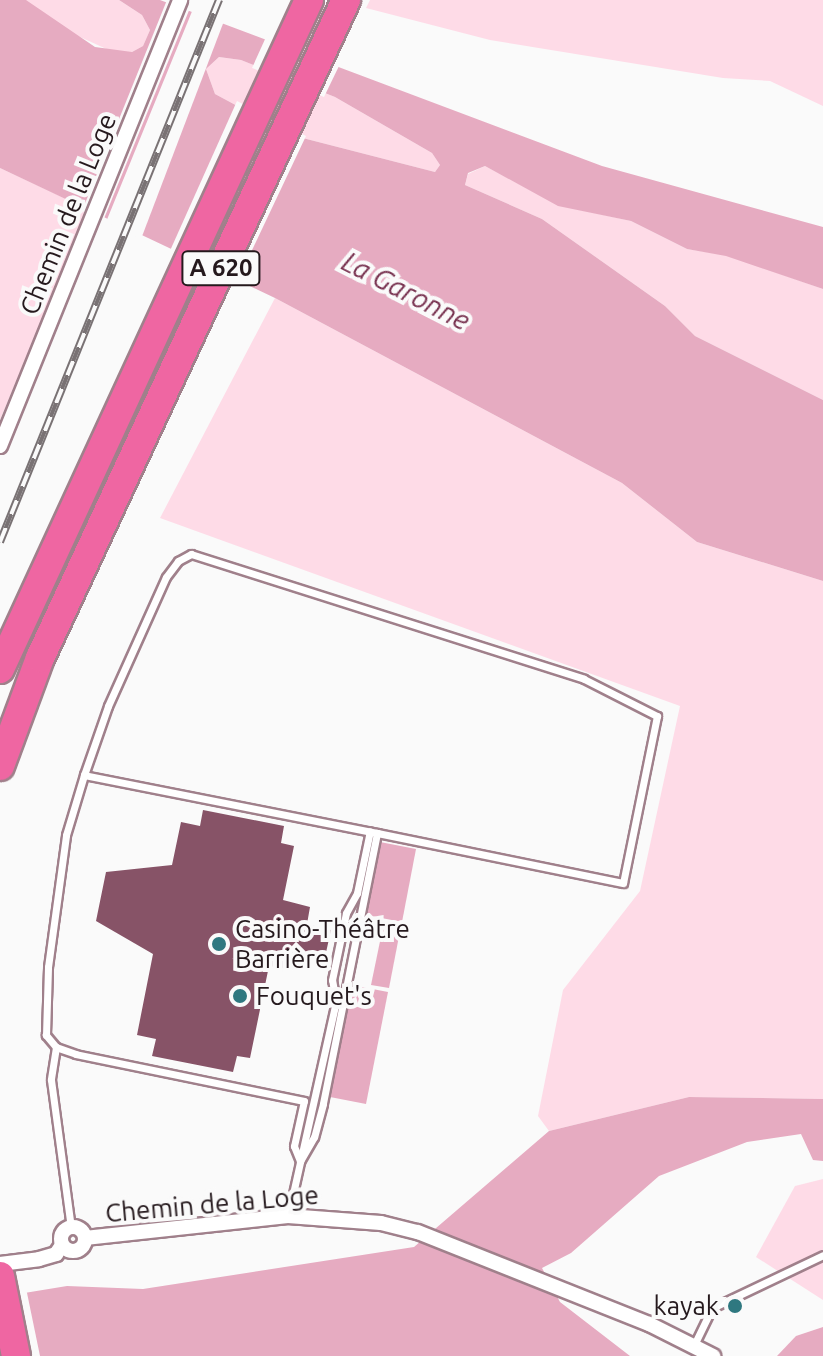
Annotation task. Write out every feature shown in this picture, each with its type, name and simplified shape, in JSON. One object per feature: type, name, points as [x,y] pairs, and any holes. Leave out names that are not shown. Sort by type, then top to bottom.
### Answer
[{"type":"highway","name":"A 620","points":[[0,669],[309,0]]},
{"type":"highway","name":"A 620","points":[[0,766],[40,658],[346,0]]},
{"type":"highway","points":[[0,1276],[16,1356]]},
{"type":"street","name":"Chemin de la Loge","points":[[0,446],[180,0]]},
{"type":"street","name":"Chemin de la Loge","points":[[62,1245],[62,1233],[71,1227],[85,1238],[288,1216],[346,1217],[418,1232],[614,1311],[695,1351],[713,1356]]},
{"type":"street","name":"Chemin de la Loge","points":[[62,1245],[76,1251],[85,1238]]},
{"type":"street","name":"Chemin de la Loge","points":[[0,1264],[48,1256],[62,1245]]},
{"type":"lane","points":[[84,775],[623,883],[657,716],[584,679],[191,554],[178,561],[166,577],[108,706],[84,775],[66,835],[48,967],[46,1035],[56,1047],[318,1104]]},
{"type":"lane","points":[[318,1104],[373,832]]},
{"type":"lane","points":[[288,1216],[300,1161],[314,1137],[336,1002],[332,980],[373,832]]},
{"type":"lane","points":[[56,1047],[51,1080],[71,1227]]},
{"type":"lane","points":[[300,1161],[294,1146],[304,1101]]},
{"type":"lane","points":[[695,1351],[712,1308],[823,1255]]},
{"type":"shaded area","points":[[23,0],[119,0],[142,15],[150,30],[143,46],[132,52],[113,52],[67,31]]},
{"type":"shaded area","points":[[370,0],[823,0],[823,106],[770,81],[723,78],[490,40],[366,8]]},
{"type":"shaded area","points":[[219,57],[241,60],[335,97],[432,153],[440,165],[435,172],[291,135],[215,94],[206,69]]},
{"type":"shaded area","points":[[485,166],[558,205],[631,221],[687,249],[726,255],[823,289],[823,400],[695,336],[665,306],[542,219],[465,185],[468,174]]},
{"type":"shaded area","points":[[0,168],[88,209],[0,420]]},
{"type":"shaded area","points":[[275,298],[622,483],[697,542],[823,581],[823,1099],[689,1097],[549,1131],[538,1116],[563,990],[640,891],[680,706],[160,518]]},
{"type":"shaded area","points":[[823,1179],[823,1300],[756,1257],[795,1186]]},
{"type":"water","name":"La Garonne","points":[[0,0],[26,0],[95,47],[132,52],[143,46],[150,30],[142,15],[119,0],[160,0],[602,166],[823,227],[823,289],[726,256],[687,249],[631,221],[558,206],[485,166],[468,173],[465,185],[542,219],[665,306],[695,336],[823,400],[823,581],[697,542],[622,483],[275,298],[0,168]],"holes":[[[219,57],[241,60],[335,97],[432,153],[440,165],[435,172],[291,135],[215,94],[206,69]]]},
{"type":"water","points":[[380,842],[416,849],[402,922],[366,915]]},
{"type":"water","points":[[384,922],[401,926],[389,988],[371,985]]},
{"type":"water","points":[[352,985],[388,992],[366,1104],[330,1097]]},
{"type":"water","points":[[689,1097],[823,1099],[823,1161],[813,1160],[801,1134],[747,1142],[659,1176],[571,1253],[542,1268],[560,1302],[630,1356],[0,1356],[0,1297],[67,1286],[143,1289],[414,1247],[549,1131]]},
{"type":"water","points":[[823,1327],[823,1356],[777,1356],[796,1336]]},
{"type":"pier","points":[[167,0],[190,8],[103,221],[82,211]]},
{"type":"pier","points":[[193,9],[224,21],[141,239],[106,222]]},
{"type":"pier","points":[[266,37],[339,66],[324,97],[252,68]]},
{"type":"pier","points":[[237,101],[306,136],[236,284],[169,253]]},
{"type":"pier","points":[[26,1288],[40,1356],[0,1356],[0,1293]]},
{"type":"building","name":"Casino-Théâtre Barrière","points":[[203,810],[284,826],[281,843],[294,846],[283,900],[310,907],[307,924],[331,930],[325,957],[301,952],[298,970],[269,966],[250,1058],[237,1056],[233,1072],[152,1056],[156,1039],[137,1035],[153,954],[96,921],[106,872],[172,865],[181,822],[200,826]]},
{"type":"railway","points":[[0,542],[219,0]]},
{"type":"place","name":"Casino-Théâtre Barrière","points":[[219,944]]},
{"type":"place","name":"Fouquet's","points":[[240,996]]},
{"type":"place","name":"kayak","points":[[735,1306]]}]
